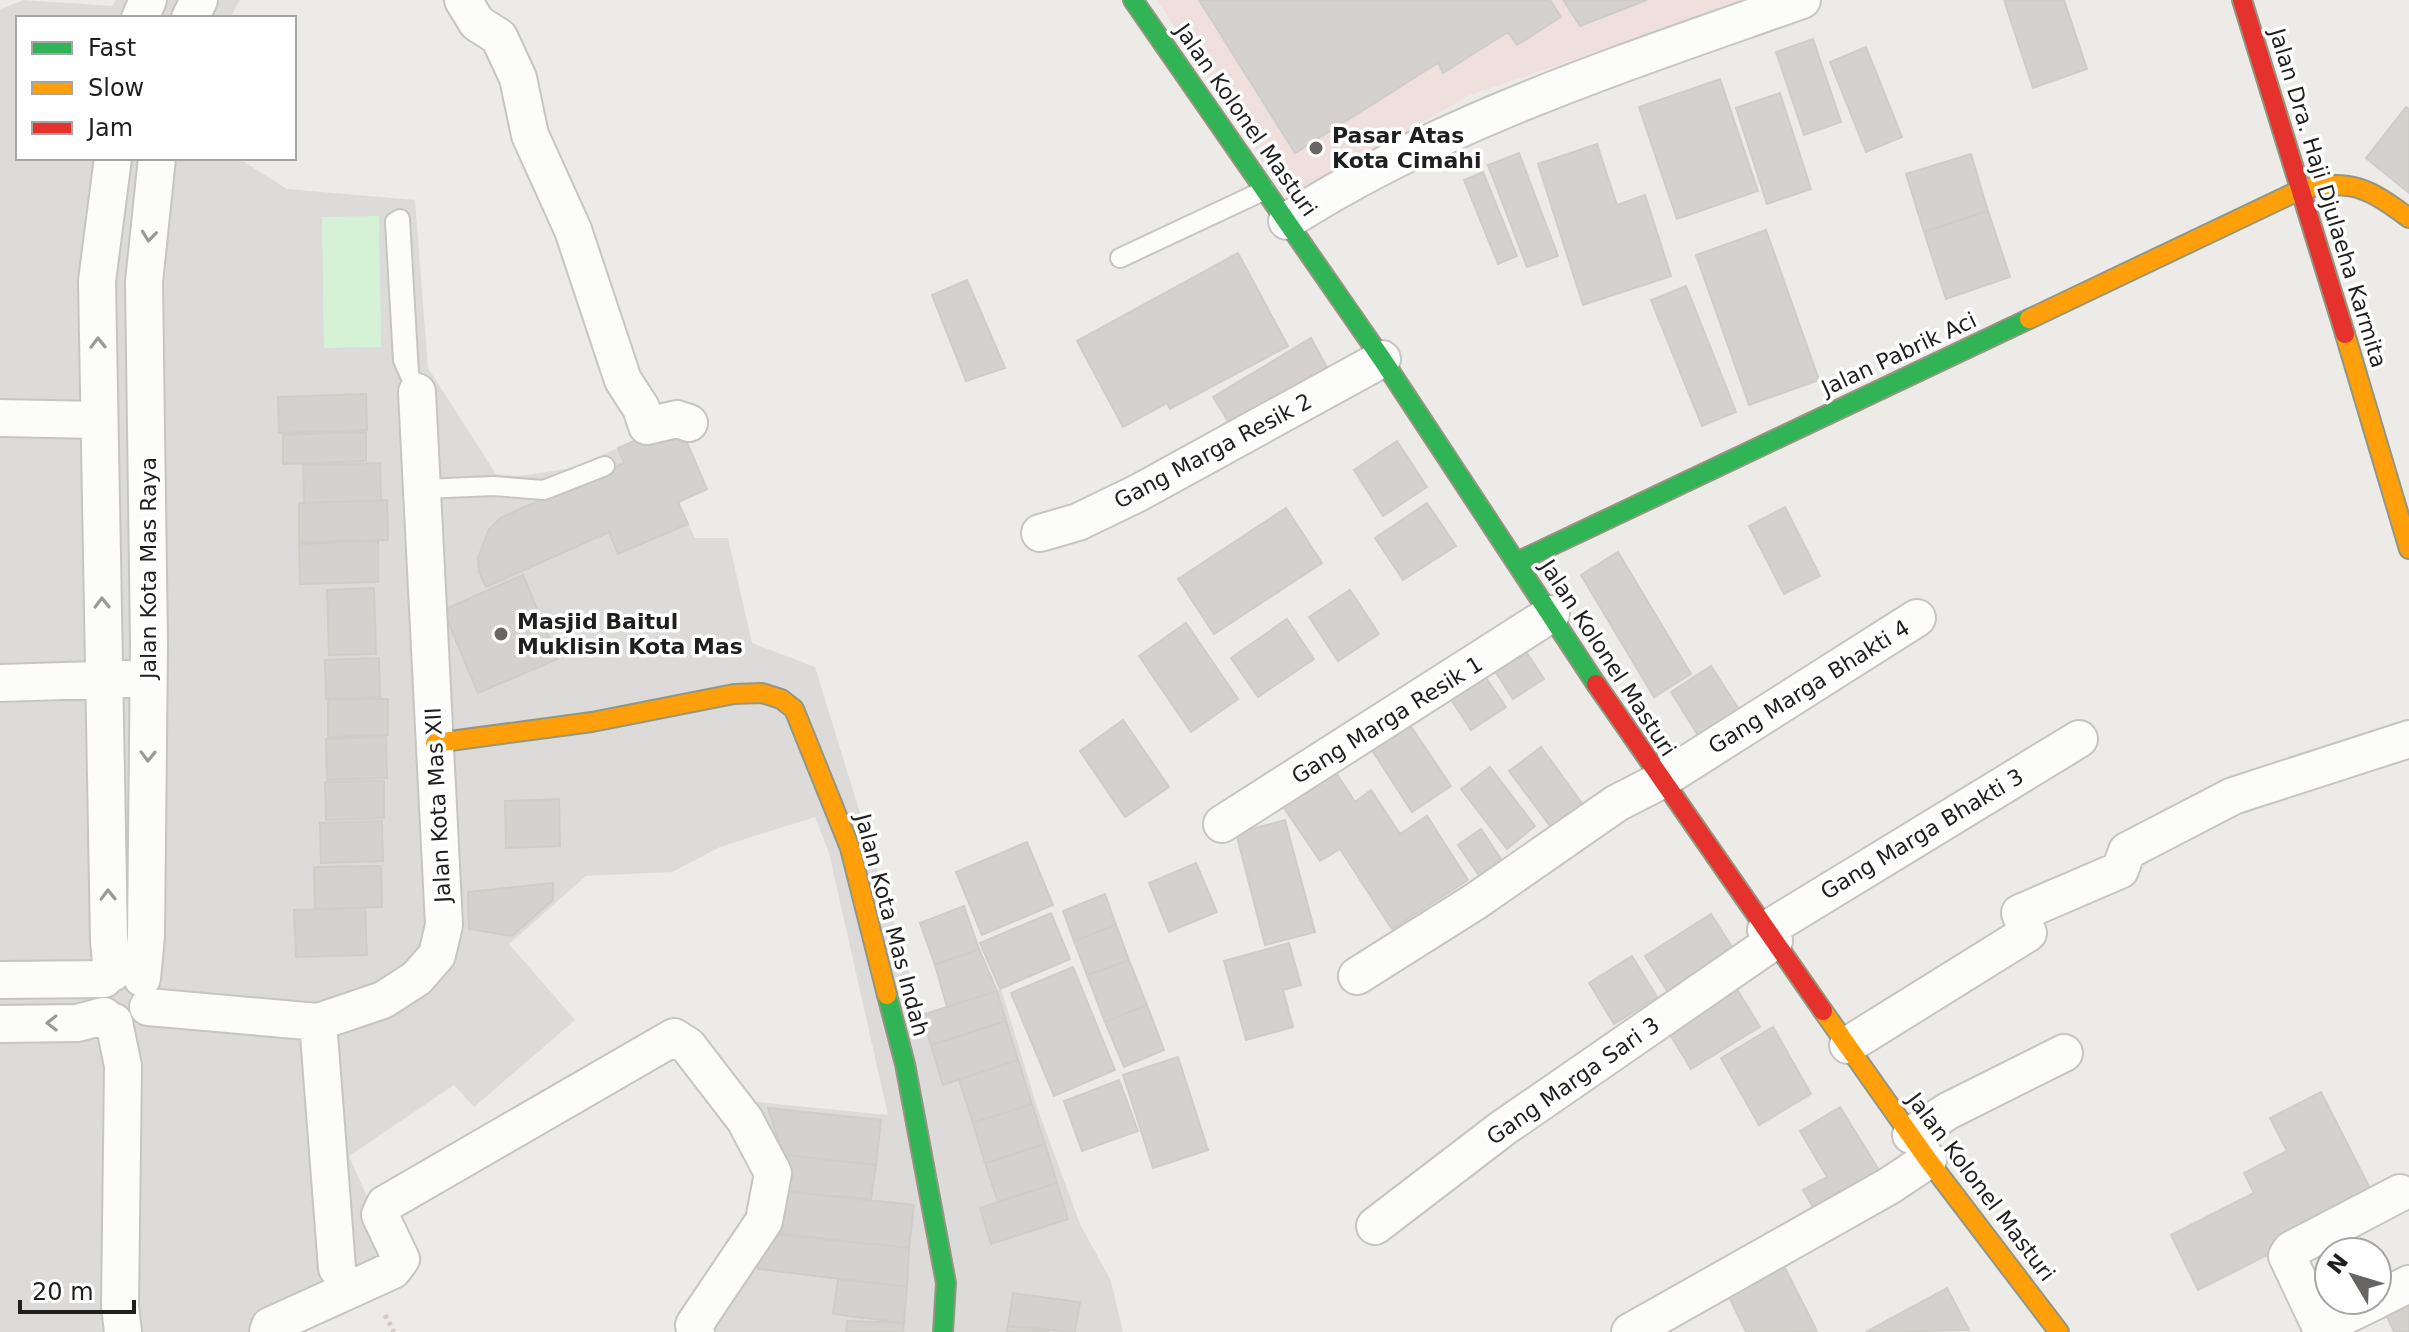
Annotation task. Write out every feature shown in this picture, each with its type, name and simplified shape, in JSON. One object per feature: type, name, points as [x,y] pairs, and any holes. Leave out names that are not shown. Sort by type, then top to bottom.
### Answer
[{"type":"main road","name":"Jalan Kolonel Masturi","points":[[1133,0],[1287,221],[1377,362],[1517,562],[1764,944],[1848,1045],[1911,1162],[2059,1332]]},
{"type":"main road","name":"Jalan Dra. Haji Djulaeha Karmita","points":[[2242,0],[2409,549]]},
{"type":"main road","name":"Jalan Pabrik Aci","points":[[1517,562],[2302,189],[2346,180],[2379,196],[2409,218]]},
{"type":"main road","name":"Jalan Kota Mas Indah","points":[[435,743],[592,722],[734,694],[762,693],[781,699],[794,709],[850,848],[905,1064],[946,1283],[943,1332]]},
{"type":"street","points":[[463,0],[477,23],[499,37],[518,78],[530,135],[573,230],[623,380],[641,408],[647,426],[677,419],[689,423]]},
{"type":"street","points":[[1287,221],[1343,185],[1411,152],[1588,78],[1802,0]]},
{"type":"street","name":"Jalan Kota Mas Raya","points":[[113,160],[97,281],[103,681],[126,999]]},
{"type":"street","name":"Jalan Kota Mas Raya","points":[[126,999],[146,936],[149,678],[144,282],[157,160]]},
{"type":"street","name":"Gang Marga Resik 2","points":[[1040,533],[1078,522],[1189,467],[1377,362]]},
{"type":"street","name":"Jalan Kota Mas XII","points":[[126,999],[196,1014],[318,1022],[383,1000],[417,978],[437,955],[444,925],[423,489],[413,383]]},
{"type":"street","points":[[0,418],[99,420]]},
{"type":"street","name":"Gang Marga Resik 1","points":[[1222,824],[1551,614]]},
{"type":"street","name":"Gang Marga Bhakti 4","points":[[1357,976],[1476,901],[1617,803],[1660,781],[1917,618]]},
{"type":"street","points":[[0,683],[149,678]]},
{"type":"street","name":"Gang Marga Bhakti 3","points":[[1764,944],[2079,739]]},
{"type":"street","points":[[1848,1045],[2028,933],[2020,913],[2120,870],[2127,851],[2233,796],[2409,739]]},
{"type":"street","name":"Gang Marga Sari 3","points":[[1375,1226],[1503,1128],[1764,944]]},
{"type":"street","points":[[0,980],[126,999]]},
{"type":"street","points":[[0,1024],[77,1023],[126,999]]},
{"type":"street","points":[[123,1332],[120,1306],[126,999]]},
{"type":"street","points":[[318,1022],[337,1268]]},
{"type":"street","points":[[268,1332],[270,1326],[393,1270],[401,1259],[380,1215],[385,1204],[674,1037],[688,1046],[745,1120],[773,1173],[764,1221],[694,1325],[696,1332]]},
{"type":"street","points":[[1630,1332],[1911,1162],[1948,1111],[2064,1053]]},
{"type":"street","points":[[2347,1316],[2323,1329],[2287,1256],[2291,1250],[2400,1193]]},
{"type":"lane","points":[[1120,258],[1265,190]]},
{"type":"lane","points":[[400,219],[403,222],[413,383],[403,360],[395,222],[400,219]]},
{"type":"lane","points":[[423,489],[493,486],[544,490],[605,466]]},
{"type":"shaded area","points":[[24,0],[112,6],[116,0],[240,0],[231,16],[16,16],[16,160],[241,160],[287,189],[415,200],[428,368],[496,474],[520,476],[573,468],[678,421],[708,490],[679,503],[695,538],[728,538],[752,643],[815,667],[922,1014],[1001,989],[1037,1107],[1080,1224],[1111,1281],[1123,1332],[708,1332],[766,1224],[748,1101],[888,1115],[829,853],[815,817],[720,847],[672,872],[586,876],[509,944],[575,1020],[474,1107],[454,1085],[349,1156],[395,1260],[248,1332],[0,1332],[0,9]]},
{"type":"shaded area","name":"Pasar Atas Kota Cimahi","points":[[1157,0],[1748,0],[1468,96],[1288,200]]},
{"type":"green space","points":[[379,216],[381,347],[324,348],[322,217]]},
{"type":"building","points":[[1199,0],[1550,0],[1561,17],[1517,45],[1508,32],[1443,73],[1438,63],[1295,153]]},
{"type":"building","points":[[1563,0],[1647,0],[1580,26]]},
{"type":"building","points":[[2004,0],[2064,0],[2087,69],[2033,88]]},
{"type":"building","points":[[1813,39],[1841,122],[1804,135],[1776,52]]},
{"type":"building","points":[[1866,47],[1902,137],[1866,152],[1830,62]]},
{"type":"building","points":[[1720,79],[1758,191],[1677,219],[1639,107]]},
{"type":"building","points":[[1780,93],[1811,189],[1767,204],[1736,108]]},
{"type":"building","points":[[2406,107],[2409,109],[2409,193],[2366,158]]},
{"type":"building","points":[[1597,144],[1617,205],[1645,195],[1671,276],[1583,305],[1538,164]]},
{"type":"building","points":[[1519,153],[1558,256],[1527,267],[1488,165]]},
{"type":"building","points":[[1971,154],[1988,211],[1924,232],[1906,174]]},
{"type":"building","points":[[1483,172],[1517,256],[1498,264],[1464,180]]},
{"type":"building","points":[[1988,211],[2010,277],[1946,299],[1924,232]]},
{"type":"building","points":[[1766,230],[1819,380],[1749,405],[1696,255]]},
{"type":"building","points":[[1238,253],[1288,346],[1170,409],[1167,403],[1123,427],[1077,341]]},
{"type":"building","points":[[967,280],[1005,368],[966,381],[932,295]]},
{"type":"building","points":[[1686,286],[1736,412],[1702,426],[1651,300]]},
{"type":"building","points":[[1311,338],[1334,380],[1235,432],[1213,397]]},
{"type":"building","points":[[366,394],[367,430],[279,433],[278,397]]},
{"type":"building","points":[[678,422],[707,489],[678,502],[688,524],[618,554],[609,532],[486,587],[479,572],[478,558],[489,529],[502,517],[624,463],[618,448]]},
{"type":"building","points":[[366,432],[366,461],[283,464],[283,435]]},
{"type":"building","points":[[1397,441],[1427,487],[1383,516],[1354,470]]},
{"type":"building","points":[[380,463],[381,501],[304,503],[303,465]]},
{"type":"building","points":[[387,500],[388,540],[299,542],[299,503]]},
{"type":"building","points":[[1427,503],[1456,546],[1403,580],[1375,538]]},
{"type":"building","points":[[1785,507],[1820,576],[1784,594],[1749,526]]},
{"type":"building","points":[[1286,508],[1322,563],[1214,634],[1178,579]]},
{"type":"building","points":[[378,541],[378,582],[300,584],[299,544]]},
{"type":"building","points":[[1618,552],[1691,674],[1654,697],[1581,575]]},
{"type":"building","name":"Masjid Baitul Muklisin Kota Mas","points":[[523,575],[558,659],[478,693],[443,610]]},
{"type":"building","points":[[374,588],[376,654],[329,655],[327,590]]},
{"type":"building","points":[[1350,590],[1379,634],[1338,661],[1309,617]]},
{"type":"building","points":[[1287,619],[1314,659],[1258,697],[1231,658]]},
{"type":"building","points":[[1186,623],[1238,699],[1191,732],[1139,656]]},
{"type":"building","points":[[1521,644],[1544,679],[1513,699],[1491,665]]},
{"type":"building","points":[[379,658],[380,697],[326,699],[325,660]]},
{"type":"building","points":[[1711,666],[1742,714],[1701,740],[1671,692]]},
{"type":"building","points":[[1482,672],[1506,707],[1471,730],[1448,695]]},
{"type":"building","points":[[388,699],[388,735],[328,737],[328,700]]},
{"type":"building","points":[[1123,720],[1169,787],[1125,817],[1080,751]]},
{"type":"building","points":[[1408,722],[1451,786],[1412,812],[1370,747]]},
{"type":"building","points":[[386,737],[387,778],[327,780],[326,739]]},
{"type":"building","points":[[1541,747],[1584,806],[1553,830],[1509,771]]},
{"type":"building","points":[[1490,767],[1535,826],[1507,849],[1461,789]]},
{"type":"building","points":[[1333,768],[1355,802],[1371,790],[1400,834],[1427,816],[1468,880],[1392,929],[1340,849],[1320,861],[1280,802]]},
{"type":"building","points":[[384,781],[384,818],[326,820],[325,782]]},
{"type":"building","points":[[559,799],[560,846],[506,848],[505,801]]},
{"type":"building","points":[[1285,820],[1315,932],[1265,945],[1236,833]]},
{"type":"building","points":[[382,821],[383,861],[321,863],[320,823]]},
{"type":"building","points":[[1481,829],[1503,862],[1480,877],[1458,845]]},
{"type":"building","points":[[1027,842],[1053,905],[982,935],[956,872]]},
{"type":"building","points":[[1196,863],[1217,912],[1169,932],[1149,883]]},
{"type":"building","points":[[381,866],[382,907],[315,909],[314,867]]},
{"type":"building","points":[[553,883],[553,900],[512,936],[469,929],[468,892]]},
{"type":"building","points":[[1105,894],[1116,925],[1074,941],[1063,911]]},
{"type":"building","points":[[964,906],[979,949],[935,965],[920,923]]},
{"type":"building","points":[[365,908],[367,955],[296,957],[294,910]]},
{"type":"building","points":[[1051,913],[1070,959],[1000,989],[980,943]]},
{"type":"building","points":[[1711,914],[1739,958],[1673,1000],[1645,956]]},
{"type":"building","points":[[1116,925],[1129,960],[1087,975],[1074,941]]},
{"type":"building","points":[[1289,943],[1301,985],[1283,990],[1293,1027],[1246,1040],[1224,961]]},
{"type":"building","points":[[979,949],[997,991],[947,1007],[935,965]]},
{"type":"building","points":[[1632,956],[1657,997],[1614,1024],[1589,983]]},
{"type":"building","points":[[1129,960],[1147,1005],[1105,1022],[1087,975]]},
{"type":"building","points":[[1073,967],[1115,1070],[1054,1096],[1011,993]]},
{"type":"building","points":[[1732,981],[1760,1027],[1691,1069],[1663,1023]]},
{"type":"building","points":[[997,991],[1006,1021],[931,1045],[922,1015]]},
{"type":"building","points":[[1147,1005],[1164,1050],[1124,1067],[1105,1022]]},
{"type":"building","points":[[1006,1021],[1018,1060],[943,1085],[931,1045]]},
{"type":"building","points":[[1773,1027],[1811,1094],[1759,1125],[1721,1058]]},
{"type":"building","points":[[1178,1057],[1208,1150],[1153,1168],[1123,1075]]},
{"type":"building","points":[[1018,1060],[1032,1104],[973,1123],[959,1080]]},
{"type":"building","points":[[1119,1080],[1138,1131],[1082,1151],[1064,1101]]},
{"type":"building","points":[[2321,1092],[2376,1200],[2198,1290],[2171,1235],[2254,1193],[2244,1173],[2287,1151],[2270,1118]]},
{"type":"building","points":[[1032,1104],[1045,1144],[985,1163],[973,1123]]},
{"type":"building","points":[[1840,1107],[1882,1175],[1817,1214],[1803,1190],[1827,1177],[1800,1131]]},
{"type":"building","points":[[768,1108],[881,1120],[876,1165],[783,1155]]},
{"type":"building","points":[[1045,1144],[1057,1183],[998,1202],[985,1163]]},
{"type":"building","points":[[783,1155],[876,1165],[871,1199],[780,1191]]},
{"type":"building","points":[[1057,1183],[1068,1219],[991,1244],[980,1208]]},
{"type":"building","points":[[780,1191],[914,1205],[909,1248],[776,1233]]},
{"type":"building","points":[[763,1233],[909,1248],[907,1287],[758,1269]]},
{"type":"building","points":[[1784,1266],[1817,1331],[1746,1332],[1728,1295]]},
{"type":"building","points":[[838,1279],[907,1287],[904,1323],[833,1314]]},
{"type":"building","points":[[1947,1288],[1969,1330],[1866,1332]]},
{"type":"building","points":[[1013,1293],[1080,1302],[1075,1332],[1008,1326]]},
{"type":"building","points":[[2409,1293],[2409,1332],[2394,1332],[2387,1316],[2393,1316],[2393,1301]]},
{"type":"building","points":[[847,1321],[904,1323],[903,1332],[846,1332]]},
{"type":"building","points":[[1008,1326],[1050,1332],[1007,1332]]},
{"type":"traffic: fast","points":[[1133,0],[1382,359],[1596,684]]},
{"type":"traffic: fast","points":[[1517,562],[2029,319]]},
{"type":"traffic: fast","points":[[887,995],[905,1064],[946,1283],[943,1332]]},
{"type":"traffic: slow","points":[[2029,319],[2302,189],[2334,185],[2359,188],[2382,199],[2409,218]]},
{"type":"traffic: slow","points":[[2345,334],[2409,549]]},
{"type":"traffic: slow","points":[[435,743],[592,722],[734,694],[762,693],[781,699],[794,709],[850,848],[887,995]]},
{"type":"traffic: slow","points":[[1823,1011],[1928,1160],[2059,1332]]},
{"type":"traffic: jam","points":[[2242,0],[2345,334]]},
{"type":"traffic: jam","points":[[1596,684],[1823,1011]]},
{"type":"place","name":"Pasar Atas Kota Cimahi","points":[[1316,148]]},
{"type":"place","name":"Masjid Baitul Muklisin Kota Mas","points":[[501,634]]}]
